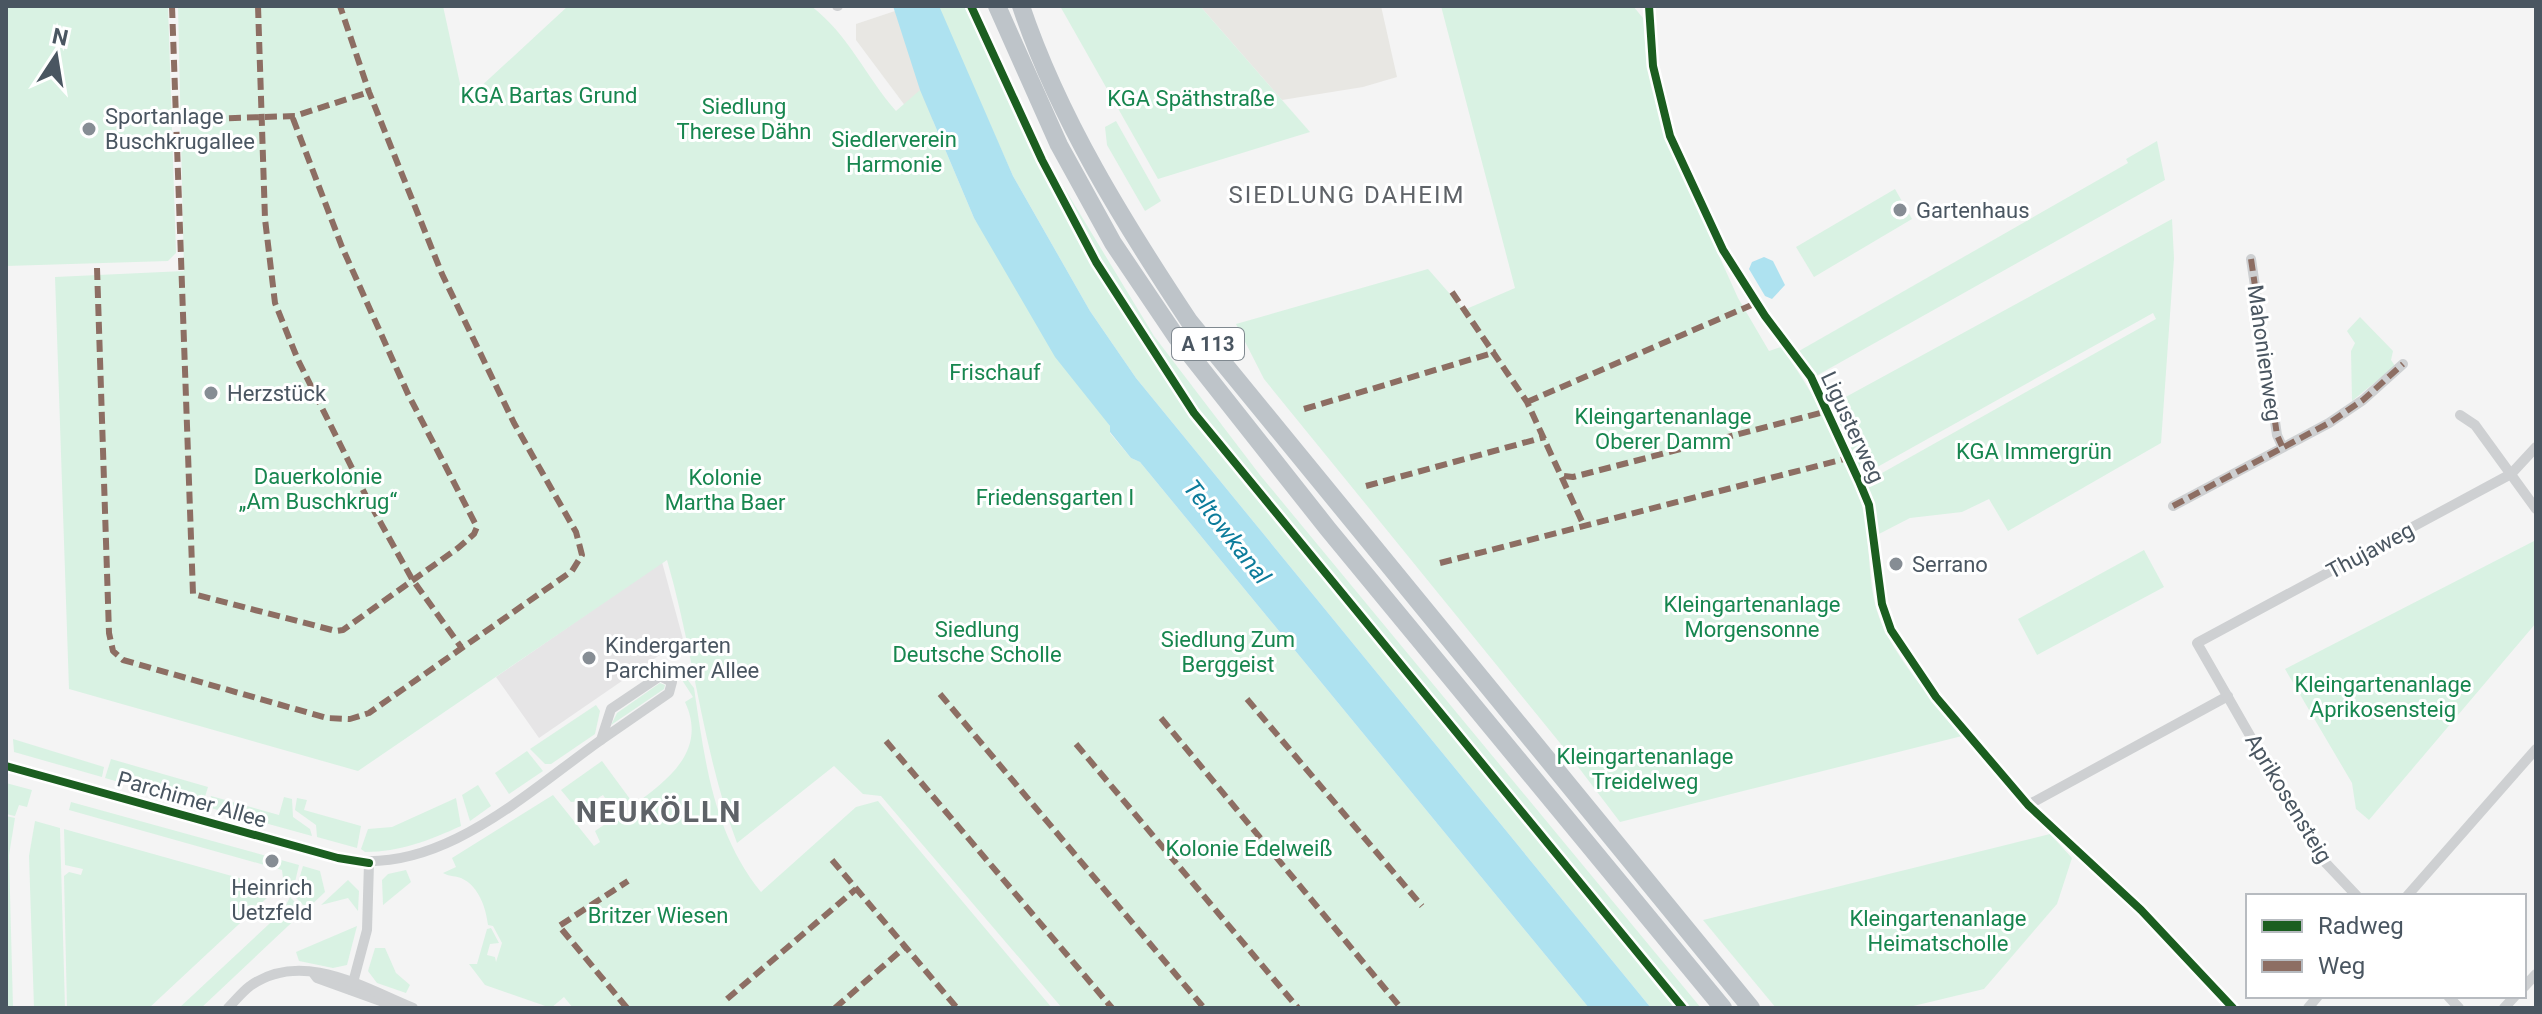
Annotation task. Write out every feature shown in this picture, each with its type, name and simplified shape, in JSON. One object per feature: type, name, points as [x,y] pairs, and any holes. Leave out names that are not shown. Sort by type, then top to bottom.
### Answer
[{"type":"highway","name":"A 113","points":[[997,6],[1032,92],[1113,243],[1177,338],[1723,1008]]},
{"type":"highway","name":"A 113","points":[[1021,6],[1076,133],[1131,233],[1189,321],[1751,1008]]},
{"type":"street","name":"Ligusterweg","points":[[1649,6],[1653,66],[1670,136],[1723,250],[1740,281],[1811,377],[1859,481],[1869,505],[1887,621],[1936,697],[2028,805],[2132,901],[2233,1008]]},
{"type":"street","name":"Mahonienweg","points":[[2251,259],[2277,435],[2282,446]]},
{"type":"street","name":"Mahonienweg","points":[[2173,506],[2329,423],[2363,400],[2403,364]]},
{"type":"street","points":[[2460,415],[2475,425],[2536,509]]},
{"type":"street","name":"Thujaweg","points":[[2197,643],[2511,474],[2536,447]]},
{"type":"street","name":"Aprikosensteig","points":[[2197,643],[2310,840],[2355,894]]},
{"type":"street","name":"Parchimer Allee","points":[[6,766],[325,855],[369,863],[426,851],[471,831],[669,693],[672,682],[664,676],[655,677],[615,705],[608,714],[601,740]]},
{"type":"street","points":[[2028,805],[2228,696]]},
{"type":"street","points":[[2409,894],[2536,749]]},
{"type":"street","points":[[352,986],[367,930],[369,863]]},
{"type":"street","points":[[228,1008],[250,986],[274,975],[314,974],[329,974],[352,986],[403,1000],[406,1007]]},
{"type":"shaded area","points":[[1200,6],[1381,6],[1397,77],[1363,87],[1282,100]]},
{"type":"shaded area","points":[[895,11],[933,120],[924,131],[856,40],[856,24]]},
{"type":"shaded area","name":"Kindergarten Parchimer Allee","points":[[662,562],[683,639],[539,738],[496,677]]},
{"type":"green space","name":"Sportanlage Buschkrugallee","points":[[6,6],[168,6],[176,253],[168,261],[6,266]]},
{"type":"green space","points":[[178,6],[443,6],[464,102],[568,6],[811,6],[847,43],[896,111],[920,90],[974,218],[1110,426],[1110,433],[1131,458],[1140,462],[1589,1008],[1062,1008],[881,796],[863,794],[834,766],[737,843],[707,738],[667,560],[358,771],[69,689],[55,277],[184,271]]},
{"type":"green space","points":[[937,6],[978,6],[1051,166],[1154,336],[1260,475],[1701,1008],[1651,1008],[1136,378],[1090,311],[1013,176]]},
{"type":"green space","name":"KGA Späthstraße","points":[[1060,6],[1200,6],[1310,132],[1158,179]]},
{"type":"green space","points":[[1441,6],[1633,6],[1643,18],[1647,66],[1665,136],[1738,298],[1769,351],[1781,347],[1793,364],[1840,446],[1863,509],[1875,604],[1885,631],[1916,679],[1962,736],[1620,822],[1560,743],[1264,379],[1236,324],[1428,269],[1464,310],[1515,288]]},
{"type":"green space","points":[[1116,121],[1161,201],[1145,211],[1107,145],[1105,127]]},
{"type":"green space","points":[[2157,141],[2165,180],[1816,376],[1799,351],[2128,163],[2126,159]]},
{"type":"green space","points":[[1895,189],[1912,219],[1814,277],[1796,247]]},
{"type":"green space","name":"KGA Immergrün","points":[[2172,219],[2174,258],[2161,443],[2008,531],[1989,499],[1962,512],[1910,518],[1877,535],[1866,482],[2156,319],[2153,313],[1863,475],[1831,405]]},
{"type":"green space","points":[[2360,317],[2393,351],[2391,360],[2395,366],[2352,401],[2351,351],[2355,343],[2347,331]]},
{"type":"green space","name":"Kleingartenanlage Aprikosensteig","points":[[2536,540],[2536,623],[2369,820],[2356,809],[2352,783],[2285,669]]},
{"type":"green space","points":[[2144,550],[2164,587],[2037,655],[2018,619]]},
{"type":"green space","name":"Britzer Wiesen","points":[[687,679],[694,688],[707,769],[722,821],[732,846],[761,892],[856,807],[878,801],[1052,1008],[573,1008],[564,997],[551,1008],[485,985],[469,964],[477,964],[487,929],[491,928],[499,943],[490,944],[487,955],[495,957],[496,962],[502,943],[493,926],[488,925],[483,905],[473,886],[461,878],[443,873],[456,867],[452,858],[553,795],[594,846],[600,842],[595,831],[620,814],[625,820],[632,816],[631,807],[670,775],[688,750],[691,720],[685,702],[693,697],[682,680]]},
{"type":"green space","points":[[660,683],[665,685],[664,689],[611,725],[617,713]]},
{"type":"green space","points":[[596,705],[600,711],[595,734],[551,764],[545,764],[530,749]]},
{"type":"green space","points":[[13,739],[104,767],[102,777],[14,752]]},
{"type":"green space","points":[[527,751],[543,771],[509,794],[495,773]]},
{"type":"green space","points":[[111,759],[208,787],[202,806],[105,778]]},
{"type":"green space","points":[[602,761],[630,799],[614,811],[603,795],[593,801],[603,818],[595,823],[580,801],[571,802],[561,790]]},
{"type":"green space","points":[[6,783],[32,790],[27,807],[19,805],[15,816],[6,814]]},
{"type":"green space","points":[[478,785],[491,806],[470,821],[462,795]]},
{"type":"green space","points":[[211,796],[279,815],[284,797],[292,799],[293,817],[310,829],[312,836],[207,807]]},
{"type":"green space","points":[[297,798],[307,800],[304,810],[361,826],[357,848],[317,837],[316,825],[295,810]]},
{"type":"green space","points":[[456,798],[461,826],[403,847],[365,852],[361,849],[368,829],[392,827]]},
{"type":"green space","points":[[71,802],[299,865],[295,882],[283,878],[282,870],[69,810]]},
{"type":"green space","points":[[6,816],[15,818],[9,855],[13,1008],[6,1008]]},
{"type":"green space","points":[[35,821],[60,828],[65,1008],[34,1008],[29,856]]},
{"type":"green space","points":[[64,829],[271,887],[268,897],[149,1008],[67,1008],[64,876],[69,872],[81,875],[83,869],[65,865]]},
{"type":"green space","name":"Kleingartenanlage Heimatscholle","points":[[2050,834],[2072,858],[2057,904],[1984,989],[1905,1008],[1776,1008],[1703,920]]},
{"type":"green space","points":[[303,866],[320,871],[325,892],[307,909],[294,896]]},
{"type":"green space","points":[[406,870],[411,882],[383,905],[382,880],[388,874]]},
{"type":"green space","points":[[348,880],[359,891],[358,911],[348,898],[321,905]]},
{"type":"green space","points":[[290,897],[304,911],[201,1008],[179,1008],[283,911]]},
{"type":"green space","points":[[357,926],[347,965],[333,968],[299,961],[296,952]]},
{"type":"green space","points":[[375,948],[385,948],[396,973],[410,985],[406,993],[377,983],[368,971]]},
{"type":"water","name":"Teltowkanal","points":[[893,6],[940,8],[1013,176],[1090,311],[1136,378],[1651,1008],[1589,1008],[1140,462],[1131,458],[1110,432],[1110,426],[1055,357],[974,218],[920,90]]},
{"type":"water","points":[[1764,257],[1773,261],[1785,285],[1772,299],[1765,296],[1749,269],[1752,262]]},
{"type":"marked path","points":[[172,6],[193,594],[336,631],[343,630],[458,548],[474,534],[477,527],[408,394],[342,247],[292,116]]},
{"type":"marked path","points":[[258,6],[265,219],[275,303],[298,360],[368,500],[412,579],[461,647]]},
{"type":"marked path","points":[[97,268],[109,633],[113,651],[123,660],[327,718],[350,719],[369,713],[572,571],[582,555],[576,532],[514,423],[442,274],[369,92],[340,6]]},
{"type":"marked path","points":[[175,120],[295,116],[369,92]]},
{"type":"marked path","points":[[2251,259],[2277,435],[2282,446]]},
{"type":"marked path","points":[[1452,292],[1527,402],[1585,528]]},
{"type":"marked path","points":[[1527,402],[1756,303]]},
{"type":"marked path","points":[[1304,409],[1496,352]]},
{"type":"marked path","points":[[2173,506],[2329,423],[2363,400],[2403,364]]},
{"type":"marked path","points":[[1564,476],[1573,477],[1828,411]]},
{"type":"marked path","points":[[1366,486],[1545,437]]},
{"type":"marked path","points":[[1440,563],[1848,458]]},
{"type":"marked path","points":[[940,694],[1204,1008]]},
{"type":"marked path","points":[[1247,699],[1422,906]]},
{"type":"marked path","points":[[1161,718],[1401,1008]]},
{"type":"marked path","points":[[886,741],[1112,1008]]},
{"type":"marked path","points":[[1076,744],[1298,1008]]},
{"type":"marked path","points":[[832,860],[957,1008]]},
{"type":"marked path","points":[[627,1008],[559,926],[628,881]]},
{"type":"marked path","points":[[727,999],[856,889]]},
{"type":"marked path","points":[[835,1008],[905,947]]},
{"type":"cycle path","points":[[971,6],[1042,160],[1096,262],[1194,413],[1683,1008]]},
{"type":"cycle path","points":[[1649,6],[1653,66],[1670,136],[1723,250],[1765,316],[1811,377],[1859,481],[1869,505],[1882,604],[1891,630],[1936,697],[2028,805],[2141,910],[2233,1008]]},
{"type":"cycle path","points":[[6,766],[338,858],[369,863]]},
{"type":"place","name":"Sportanlage Buschkrugallee","points":[[89,129]]},
{"type":"place","name":"Gartenhaus","points":[[1900,210]]},
{"type":"place","name":"Herzstück","points":[[211,393]]},
{"type":"place","name":"Serrano","points":[[1896,564]]},
{"type":"place","name":"Kindergarten Parchimer Allee","points":[[589,658]]},
{"type":"place","name":"Heinrich Uetzfeld","points":[[272,861]]},
{"type":"district","name":"SIEDLUNG DAHEIM","points":[[1347,195]]},
{"type":"district","name":"NEUKÖLLN","points":[[659,812]]},
{"type":"park label","name":"KGA Bartas Grund","points":[[549,95]]},
{"type":"park label","name":"Siedlung Therese Dähn","points":[[744,118]]},
{"type":"park label","name":"Siedlerverein Harmonie","points":[[894,152]]},
{"type":"park label","name":"Frischauf","points":[[995,372]]},
{"type":"park label","name":"Kleingartenanlage Oberer Damm","points":[[1663,428]]},
{"type":"park label","name":"Dauerkolonie „Am Buschkrug“","points":[[318,488]]},
{"type":"park label","name":"Kolonie Martha Baer","points":[[725,490]]},
{"type":"park label","name":"Friedensgarten I","points":[[1055,497]]},
{"type":"park label","name":"Kleingartenanlage Morgensonne","points":[[1752,616]]},
{"type":"park label","name":"Siedlung Deutsche Scholle","points":[[977,642]]},
{"type":"park label","name":"Siedlung Zum Berggeist","points":[[1228,652]]},
{"type":"park label","name":"Kleingartenanlage Treidelweg","points":[[1645,768]]},
{"type":"park label","name":"Kolonie Edelweiß","points":[[1249,848]]}]
